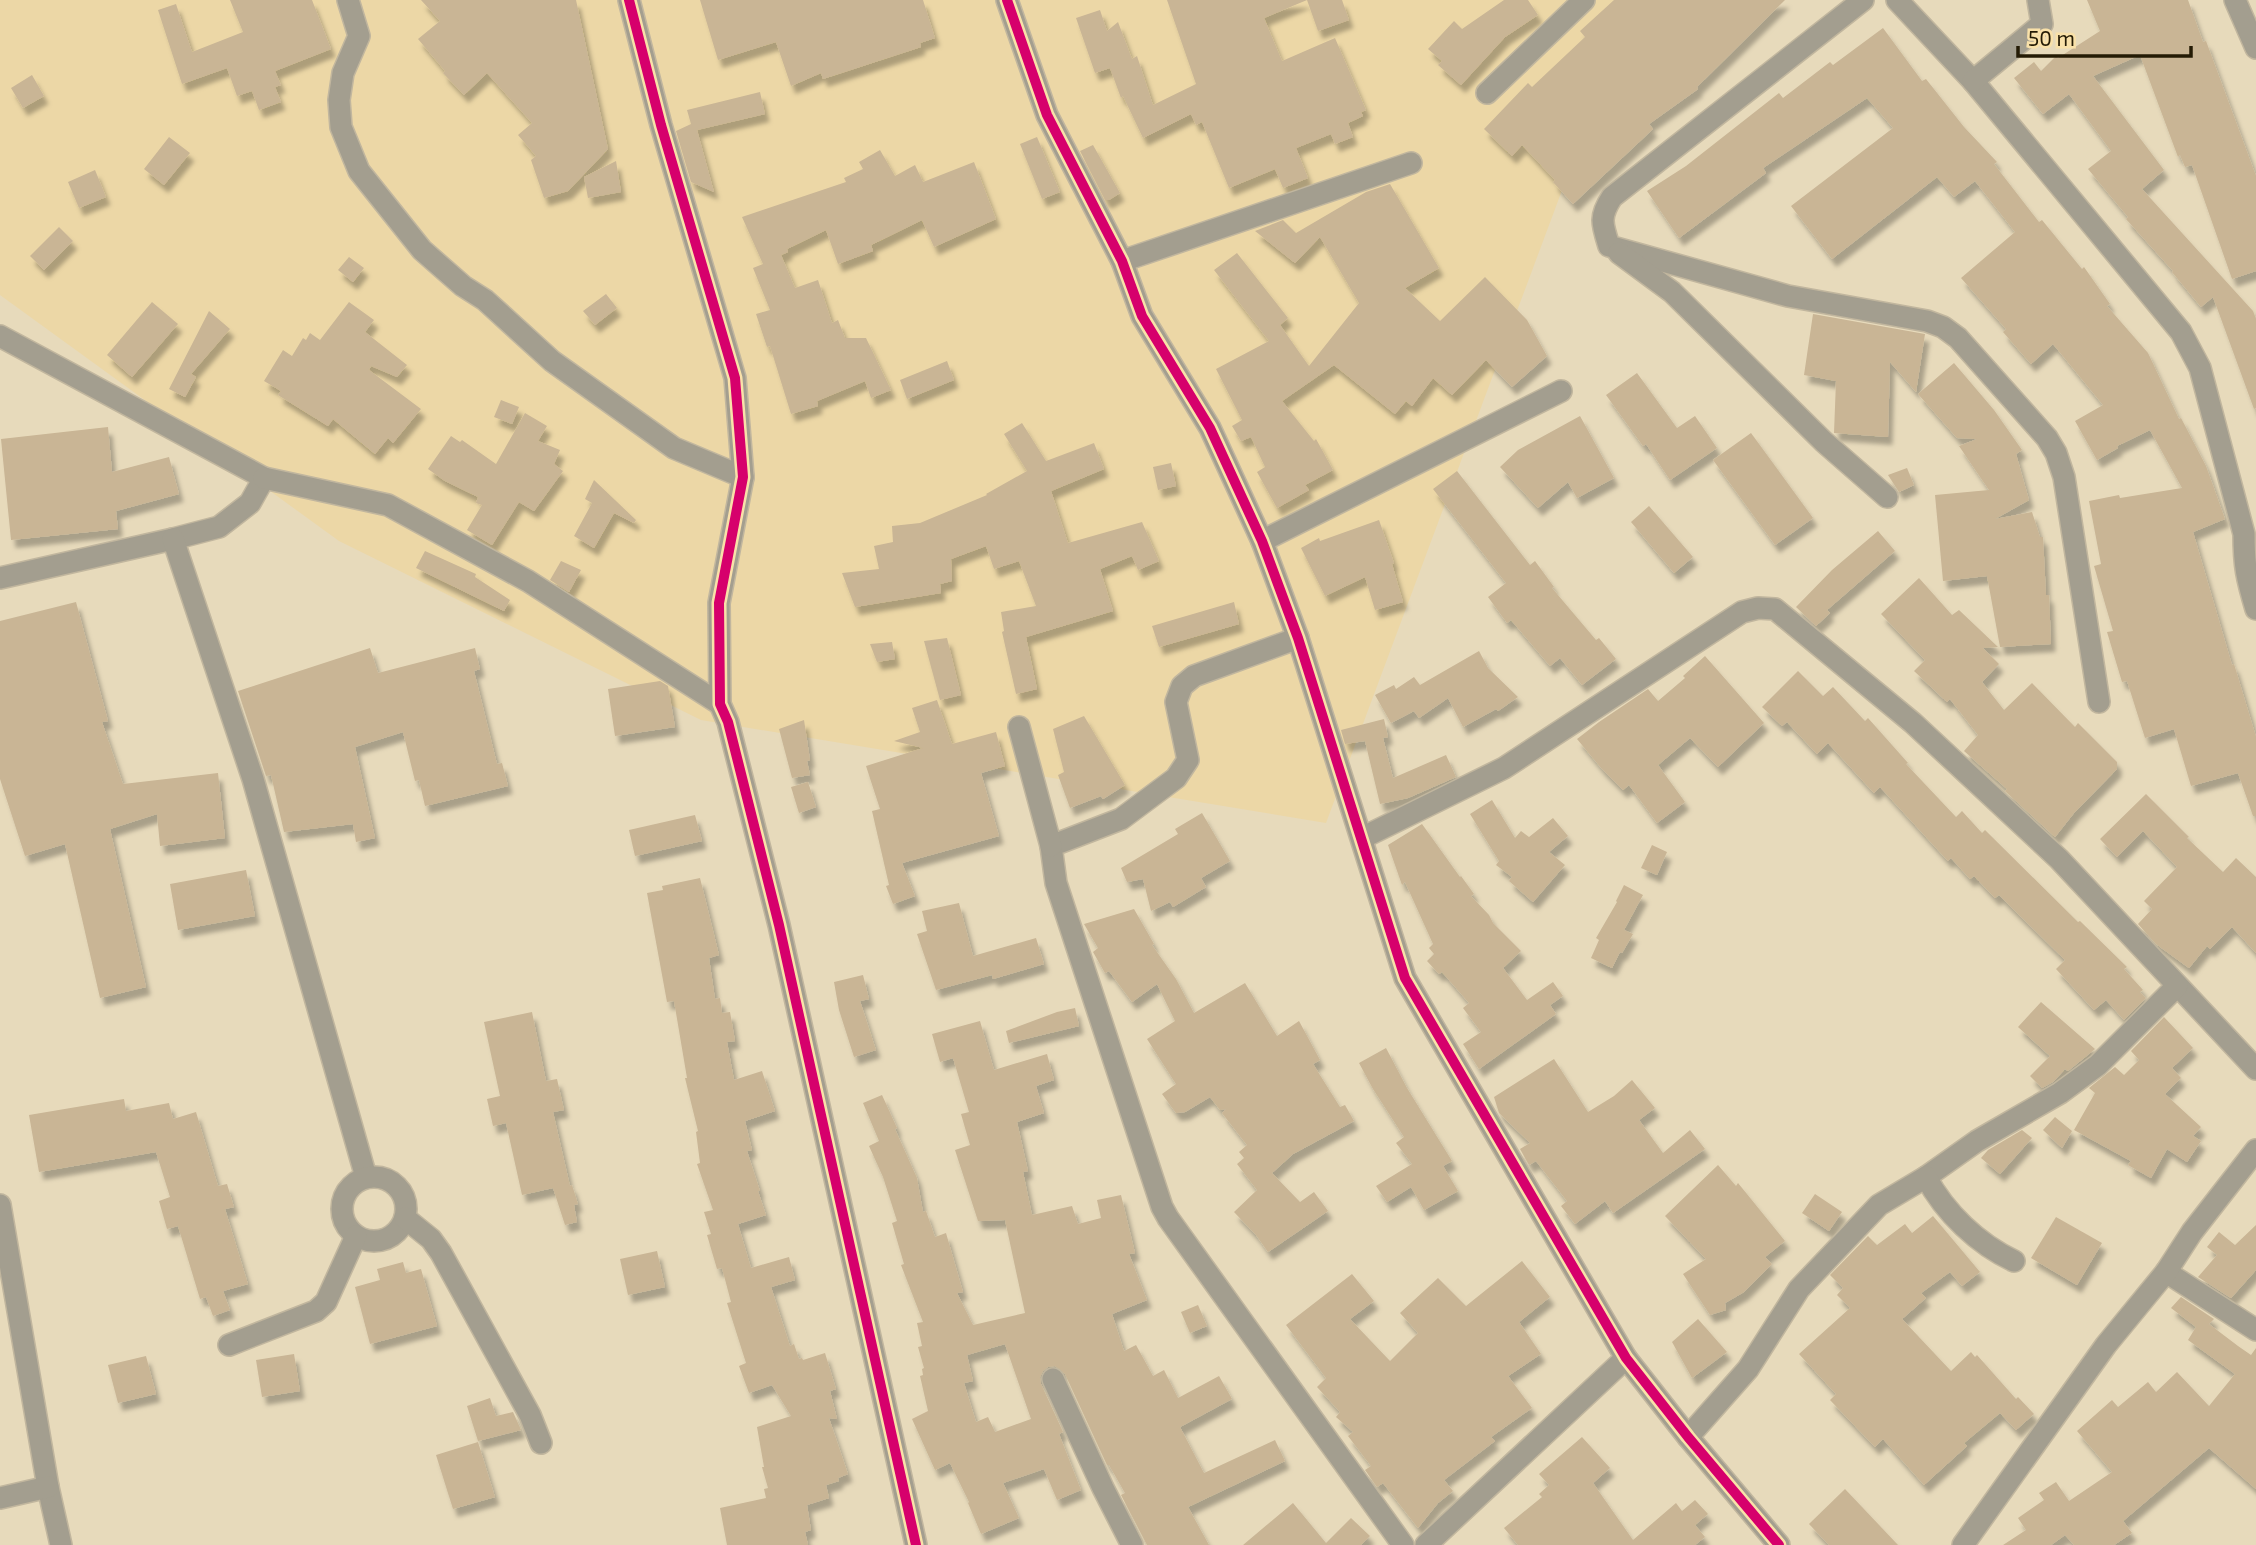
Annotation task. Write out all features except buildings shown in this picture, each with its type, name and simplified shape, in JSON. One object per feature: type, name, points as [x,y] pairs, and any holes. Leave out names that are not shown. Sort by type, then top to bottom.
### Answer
[{"type":"street","points":[[348,0],[359,36],[344,73],[339,100],[341,127],[359,171],[422,250],[463,286],[485,300],[552,362],[674,448],[743,477]]},
{"type":"street","points":[[629,0],[661,125],[735,378],[743,477],[719,603],[720,704],[727,722],[779,925],[916,1545]]},
{"type":"street","points":[[1487,93],[1584,0]]},
{"type":"street","points":[[1863,0],[1612,197],[1604,209],[1602,224],[1609,246],[1672,292],[1824,442],[1887,497]]},
{"type":"street","points":[[1897,0],[1973,80],[2181,332],[2200,368],[2250,531],[2243,555],[2256,609]]},
{"type":"street","points":[[1973,80],[2042,24],[2038,0]]},
{"type":"street","points":[[2235,0],[2256,48]]},
{"type":"street","points":[[1009,1],[1047,115],[1122,261],[1142,316],[1210,428],[1262,541],[1298,638],[1405,978],[1626,1357],[1688,1437],[1779,1545]]},
{"type":"street","points":[[1122,261],[1253,219],[1411,163]]},
{"type":"street","points":[[1609,246],[1788,296],[1927,321],[1943,327],[1958,338],[2047,438],[2056,453],[2064,477],[2099,702]]},
{"type":"street","points":[[0,336],[264,478],[387,505],[528,582],[720,704]]},
{"type":"street","points":[[1262,541],[1561,391]]},
{"type":"street","points":[[0,578],[219,527],[250,503],[264,478]]},
{"type":"street","points":[[173,539],[253,779],[366,1177]]},
{"type":"street","points":[[1362,838],[1504,768],[1742,612],[1758,608],[1775,609],[1913,723],[2059,859],[2256,1069]]},
{"type":"street","points":[[1051,846],[1121,819],[1176,778],[1188,760],[1175,702],[1182,686],[1194,676],[1298,638]]},
{"type":"street","points":[[1019,727],[1051,846],[1056,883],[1162,1207],[1404,1545]]},
{"type":"street","points":[[1688,1437],[1748,1370],[1799,1289],[1879,1205],[1926,1177],[1977,1140],[2060,1093],[2098,1065],[2177,986]]},
{"type":"street","points":[[1963,1545],[2106,1345],[2166,1272],[2192,1232],[2256,1150]]},
{"type":"street","points":[[366,1177],[385,1178],[400,1190],[406,1208],[405,1218],[401,1227],[385,1238],[375,1241],[356,1236],[343,1219],[343,1198],[348,1189],[366,1177]]},
{"type":"street","points":[[1926,1177],[1953,1216],[1996,1252],[2014,1261]]},
{"type":"street","points":[[0,1205],[48,1487],[61,1545]]},
{"type":"street","points":[[405,1218],[431,1239],[441,1253],[530,1415],[541,1443]]},
{"type":"street","points":[[229,1345],[316,1311],[326,1302],[356,1236]]},
{"type":"street","points":[[2166,1272],[2256,1330]]},
{"type":"street","points":[[1426,1545],[1626,1357]]},
{"type":"street","points":[[1054,1379],[1132,1545]]},
{"type":"street","points":[[0,1498],[48,1487]]},
{"type":"shaded area","points":[[0,0],[1633,0],[1326,823],[701,720],[339,541],[0,295]]},
{"type":"cycle path","points":[[629,0],[661,125],[735,378],[743,477],[719,603],[720,704],[728,722],[779,925],[916,1545]]},
{"type":"cycle path","points":[[1007,0],[1047,115],[1122,261],[1142,316],[1210,428],[1262,541],[1298,638],[1405,978],[1626,1358],[1779,1545]]}]
